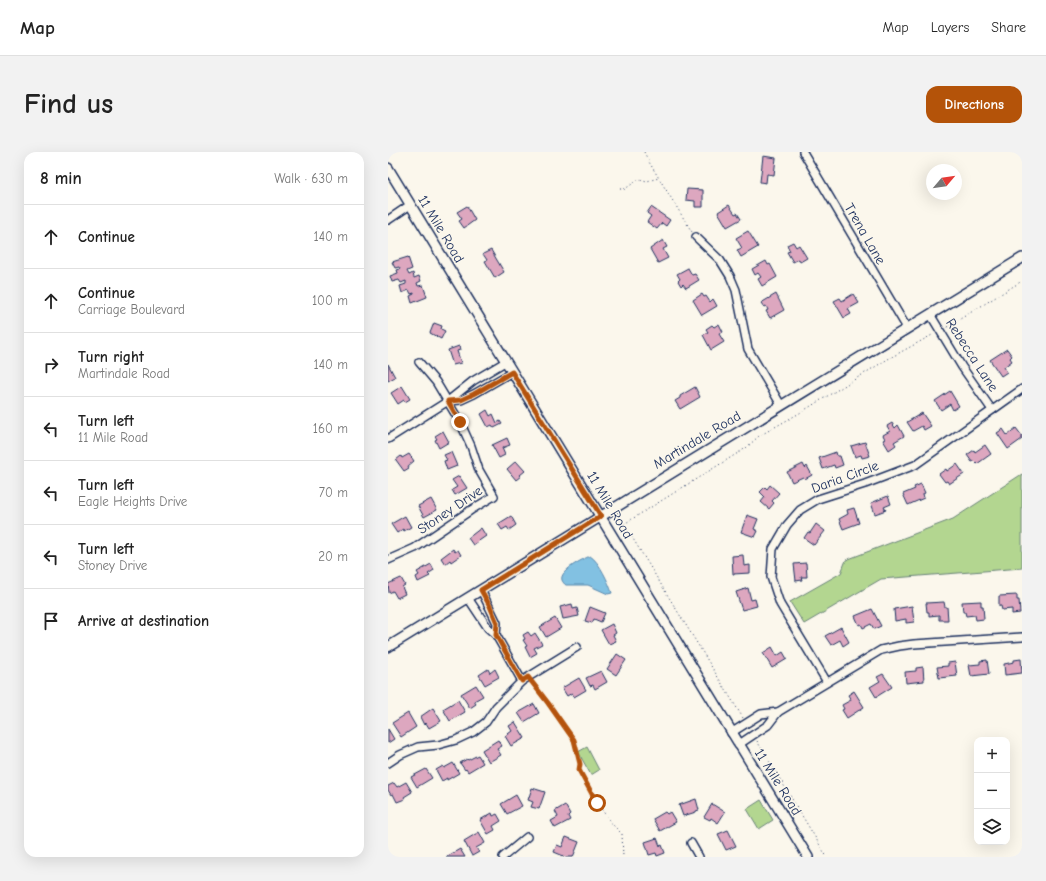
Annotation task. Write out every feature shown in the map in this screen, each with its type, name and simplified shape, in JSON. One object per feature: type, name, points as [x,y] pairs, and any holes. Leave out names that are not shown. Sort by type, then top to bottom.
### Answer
[{"type":"street","name":"Trena Lane","points":[[802,152],[907,328]]},
{"type":"street","name":"11 Mile Road","points":[[388,168],[601,516],[731,733],[808,857]]},
{"type":"street","points":[[388,220],[410,205]]},
{"type":"street","points":[[696,237],[720,260],[730,276],[736,290],[748,350],[781,405]]},
{"type":"street","name":"Martindale Road","points":[[388,647],[1022,258]]},
{"type":"street","name":"Rebecca Lane","points":[[930,314],[962,367],[992,410]]},
{"type":"street","name":"Stoney Drive","points":[[388,560],[420,545],[494,496],[479,470],[471,446],[460,422],[436,382],[419,362]]},
{"type":"street","points":[[388,439],[448,401],[473,381],[506,362]]},
{"type":"street","points":[[448,401],[461,400],[512,372]]},
{"type":"street","name":"Daria Circle","points":[[827,682],[780,604],[771,577],[773,549],[787,524],[800,510],[818,499],[865,484],[915,465],[1022,389]]},
{"type":"street","points":[[481,590],[497,623],[496,635]]},
{"type":"street","points":[[468,598],[488,628],[496,635],[525,679]]},
{"type":"street","points":[[738,744],[768,725],[778,712],[874,654],[887,648],[914,644],[1022,637]]},
{"type":"street","points":[[388,763],[400,755],[418,747],[438,745],[456,740],[473,732],[486,722],[496,707],[525,679],[577,647]]},
{"type":"street","points":[[731,733],[761,714],[778,712]]},
{"type":"street","points":[[504,857],[526,837]]},
{"type":"street","points":[[691,843],[699,857]]},
{"type":"path","points":[[644,152],[696,237]]},
{"type":"path","points":[[620,189],[625,189],[639,180],[660,178]]},
{"type":"path","points":[[624,524],[746,448],[759,436],[888,359],[940,331],[1022,282]]},
{"type":"path","points":[[614,508],[746,723]]},
{"type":"path","points":[[525,679],[548,703],[574,740],[580,764],[579,770],[597,803],[612,824],[622,834],[623,857]]},
{"type":"path","points":[[753,735],[827,857]]},
{"type":"green space","points":[[1022,474],[1022,568],[881,579],[804,624],[790,602],[841,573],[846,560],[953,519]]},
{"type":"green space","points":[[587,747],[599,770],[591,775],[578,752]]},
{"type":"green space","points":[[761,800],[773,820],[759,829],[747,809]]},
{"type":"water","points":[[590,556],[600,567],[612,593],[608,594],[588,585],[566,585],[562,581],[564,573],[568,569]]},
{"type":"building","points":[[763,156],[776,158],[774,175],[767,174],[766,183],[760,182]]},
{"type":"building","points":[[687,189],[703,190],[703,207],[695,207],[695,201],[686,200]]},
{"type":"building","points":[[729,205],[735,214],[737,213],[741,219],[727,227],[718,212]]},
{"type":"building","points":[[467,206],[475,220],[464,228],[459,221],[462,219],[457,212]]},
{"type":"building","points":[[651,207],[670,220],[666,226],[662,223],[657,229],[647,222],[651,216],[647,213]]},
{"type":"building","points":[[748,231],[758,247],[741,257],[737,250],[742,248],[736,238]]},
{"type":"building","points":[[663,240],[667,247],[663,249],[668,258],[658,263],[650,249]]},
{"type":"building","points":[[793,242],[796,247],[799,245],[807,258],[800,262],[799,259],[793,262],[787,252],[790,251],[787,245]]},
{"type":"building","points":[[491,250],[504,272],[495,278],[485,261],[487,260],[483,254]]},
{"type":"building","points":[[408,257],[412,269],[407,271],[409,275],[413,273],[414,278],[419,276],[421,281],[417,283],[418,286],[423,285],[427,297],[412,303],[410,296],[414,293],[411,294],[409,290],[402,293],[400,286],[406,284],[406,281],[401,283],[399,280],[392,282],[390,276],[398,273],[397,270],[400,269],[399,267],[395,268],[392,262]]},
{"type":"building","points":[[766,261],[768,265],[770,264],[777,277],[762,286],[758,279],[761,277],[758,273],[755,275],[752,269]]},
{"type":"building","points":[[688,268],[692,275],[695,274],[699,280],[686,288],[683,284],[681,286],[678,281],[680,279],[677,274]]},
{"type":"building","points":[[702,294],[704,297],[706,296],[710,302],[713,299],[717,306],[702,315],[693,300]]},
{"type":"building","points":[[776,294],[784,310],[770,318],[766,311],[768,310],[766,306],[764,307],[761,303]]},
{"type":"building","points":[[853,294],[859,303],[848,309],[851,314],[844,318],[834,301],[840,298],[842,301]]},
{"type":"building","points":[[434,323],[442,326],[441,329],[445,331],[441,339],[430,333]]},
{"type":"building","points":[[719,324],[723,332],[719,334],[724,342],[711,350],[703,335],[708,332],[706,329],[712,325],[714,327]]},
{"type":"building","points":[[459,346],[460,350],[457,351],[461,363],[453,365],[448,350]]},
{"type":"building","points":[[1007,349],[1012,356],[1010,358],[1012,361],[1004,367],[1007,372],[1001,376],[990,360]]},
{"type":"building","points":[[388,364],[395,377],[388,381]]},
{"type":"building","points":[[402,386],[410,399],[405,402],[404,400],[398,404],[391,393]]},
{"type":"building","points":[[695,387],[700,397],[680,409],[675,401],[680,398],[680,396]]},
{"type":"building","points":[[950,391],[959,406],[953,410],[950,404],[941,410],[935,401]]},
{"type":"building","points":[[487,410],[490,416],[493,414],[497,423],[500,421],[502,424],[494,428],[492,425],[488,427],[481,414]]},
{"type":"building","points":[[922,413],[931,426],[924,430],[922,426],[913,431],[907,422]]},
{"type":"building","points":[[892,423],[895,428],[898,425],[904,436],[894,442],[896,445],[889,450],[883,440],[885,439],[883,435],[890,431],[887,426]]},
{"type":"building","points":[[1016,428],[1022,436],[1022,439],[1008,449],[997,433],[1003,429],[1007,435]]},
{"type":"building","points":[[443,431],[449,442],[439,448],[435,440],[437,439],[435,436]]},
{"type":"building","points":[[507,438],[510,445],[502,448],[505,455],[499,458],[492,445]]},
{"type":"building","points":[[865,442],[870,456],[862,458],[861,455],[855,457],[851,446]]},
{"type":"building","points":[[985,445],[991,454],[977,464],[974,461],[972,462],[967,455],[974,450],[975,452]]},
{"type":"building","points":[[451,452],[457,466],[447,470],[444,461],[447,460],[444,455]]},
{"type":"building","points":[[836,452],[837,456],[840,456],[843,465],[835,468],[834,465],[823,469],[819,458]]},
{"type":"building","points":[[409,454],[414,461],[408,466],[409,468],[404,471],[396,460],[401,456],[402,458]]},
{"type":"building","points":[[516,461],[525,471],[516,480],[507,469]]},
{"type":"building","points":[[803,464],[805,468],[807,466],[812,475],[805,479],[803,477],[792,482],[787,472]]},
{"type":"building","points":[[957,464],[964,474],[949,484],[947,481],[945,482],[939,474],[946,469],[947,471]]},
{"type":"building","points":[[459,476],[467,488],[455,495],[452,490],[457,487],[452,480]]},
{"type":"building","points":[[921,484],[925,493],[923,494],[924,498],[908,505],[903,494],[915,489],[914,487]]},
{"type":"building","points":[[770,485],[779,493],[772,501],[774,503],[769,509],[761,502],[765,497],[760,492],[765,487],[767,489]]},
{"type":"building","points":[[888,496],[891,504],[884,507],[886,510],[875,514],[871,503]]},
{"type":"building","points":[[431,499],[437,510],[424,517],[418,506]]},
{"type":"building","points":[[854,508],[859,523],[843,529],[839,519],[848,514],[847,510]]},
{"type":"building","points":[[747,515],[758,519],[754,529],[758,531],[755,537],[741,532]]},
{"type":"building","points":[[405,516],[411,527],[404,531],[403,529],[397,533],[391,524]]},
{"type":"building","points":[[511,516],[516,525],[509,530],[507,527],[502,530],[498,524]]},
{"type":"building","points":[[816,524],[825,531],[814,545],[804,538],[808,532],[810,533]]},
{"type":"building","points":[[481,528],[486,536],[473,545],[468,538]]},
{"type":"building","points":[[453,549],[455,552],[458,550],[461,555],[445,564],[441,558]]},
{"type":"building","points":[[743,555],[744,566],[750,565],[750,573],[733,574],[732,556]]},
{"type":"building","points":[[806,563],[807,577],[801,577],[802,580],[796,581],[794,564]]},
{"type":"building","points":[[431,564],[434,570],[428,574],[430,576],[418,582],[416,577],[419,575],[417,572]]},
{"type":"building","points":[[401,578],[405,585],[402,587],[405,594],[397,598],[393,591],[389,593],[388,584]]},
{"type":"building","points":[[748,588],[751,600],[755,599],[757,606],[742,610],[736,592]]},
{"type":"building","points":[[1017,595],[1020,613],[1012,614],[1012,609],[1002,610],[1001,606],[999,606],[999,596]]},
{"type":"building","points":[[981,601],[984,619],[976,620],[975,615],[966,616],[965,612],[963,612],[962,602]]},
{"type":"building","points":[[944,602],[945,607],[947,607],[948,620],[939,620],[939,615],[929,616],[926,603]]},
{"type":"building","points":[[572,604],[573,609],[577,608],[579,616],[563,619],[560,607]]},
{"type":"building","points":[[912,606],[914,622],[906,623],[906,619],[895,621],[894,609]]},
{"type":"building","points":[[590,607],[605,613],[601,622],[594,619],[592,623],[585,621]]},
{"type":"building","points":[[872,609],[881,626],[874,629],[871,624],[863,628],[861,624],[859,625],[855,616]]},
{"type":"building","points":[[555,618],[561,628],[546,637],[540,627]]},
{"type":"building","points":[[612,624],[616,633],[613,635],[616,641],[609,644],[601,630]]},
{"type":"building","points":[[841,627],[849,642],[843,646],[840,640],[831,645],[825,636]]},
{"type":"building","points":[[528,632],[531,636],[535,633],[542,644],[534,648],[537,653],[530,657],[525,647],[527,646],[523,640],[525,639],[523,635]]},
{"type":"building","points":[[772,647],[777,656],[783,652],[787,659],[772,668],[763,653]]},
{"type":"building","points":[[617,654],[626,660],[616,675],[607,669]]},
{"type":"building","points":[[1021,659],[1022,673],[1005,675],[1004,664]]},
{"type":"building","points":[[987,660],[989,674],[971,676],[969,665],[980,664],[980,661]]},
{"type":"building","points":[[955,662],[957,676],[939,678],[937,667],[948,666],[948,663]]},
{"type":"building","points":[[923,667],[924,681],[906,683],[905,672],[916,671],[916,668]]},
{"type":"building","points":[[488,669],[490,673],[495,669],[499,677],[485,685],[479,675]]},
{"type":"building","points":[[601,671],[607,682],[595,689],[593,685],[590,686],[586,678]]},
{"type":"building","points":[[883,674],[892,687],[876,697],[870,687],[880,681],[877,677]]},
{"type":"building","points":[[579,678],[586,690],[574,697],[572,693],[567,696],[562,688]]},
{"type":"building","points":[[476,685],[483,696],[474,701],[476,704],[470,708],[461,694]]},
{"type":"building","points":[[854,691],[864,707],[847,718],[842,710],[844,709],[842,705],[851,700],[848,695]]},
{"type":"building","points":[[458,700],[465,712],[450,721],[443,709]]},
{"type":"building","points":[[534,704],[539,713],[524,722],[518,713]]},
{"type":"building","points":[[433,708],[441,721],[429,728],[426,723],[424,725],[420,717]]},
{"type":"building","points":[[408,713],[416,727],[401,737],[392,723]]},
{"type":"building","points":[[515,722],[525,738],[511,746],[505,736],[512,731],[509,726]]},
{"type":"building","points":[[388,729],[394,739],[388,743]]},
{"type":"building","points":[[498,740],[502,746],[497,749],[501,755],[489,762],[482,750]]},
{"type":"building","points":[[478,755],[483,763],[468,772],[466,769],[465,770],[460,763]]},
{"type":"building","points":[[453,763],[459,773],[447,780],[447,778],[442,781],[436,770]]},
{"type":"building","points":[[426,769],[432,778],[417,787],[411,777]]},
{"type":"building","points":[[406,782],[412,792],[404,797],[405,799],[397,802],[393,794],[391,795],[388,790],[388,786],[394,783],[397,787]]},
{"type":"building","points":[[532,788],[545,792],[539,809],[531,807],[533,802],[528,800]]},
{"type":"building","points":[[516,795],[522,806],[507,814],[501,804]]},
{"type":"building","points":[[696,799],[699,810],[683,816],[679,805]]},
{"type":"building","points":[[712,804],[725,812],[718,823],[711,818],[710,820],[704,817]]},
{"type":"building","points":[[565,805],[570,814],[568,816],[570,820],[555,828],[551,821],[558,817],[555,811]]},
{"type":"building","points":[[665,812],[667,814],[670,812],[676,822],[660,831],[653,819]]},
{"type":"building","points":[[492,813],[493,816],[497,814],[501,821],[493,826],[495,830],[488,834],[480,820]]},
{"type":"building","points":[[728,830],[736,846],[726,850],[718,834]]},
{"type":"building","points":[[479,832],[485,843],[476,848],[479,852],[472,856],[464,841]]},
{"type":"building","points":[[566,837],[579,842],[573,857],[566,857],[554,852],[557,845],[562,847]]},
{"type":"building","points":[[657,838],[665,853],[657,856],[656,853],[649,855],[645,842]]},
{"type":"building","points":[[460,849],[465,857],[446,857]]},
{"type":"route","points":[[460,422],[448,401],[461,400],[512,372],[601,516],[481,590],[497,623],[496,635],[522,681],[528,677],[574,740],[580,764],[579,770],[597,803]]}]
